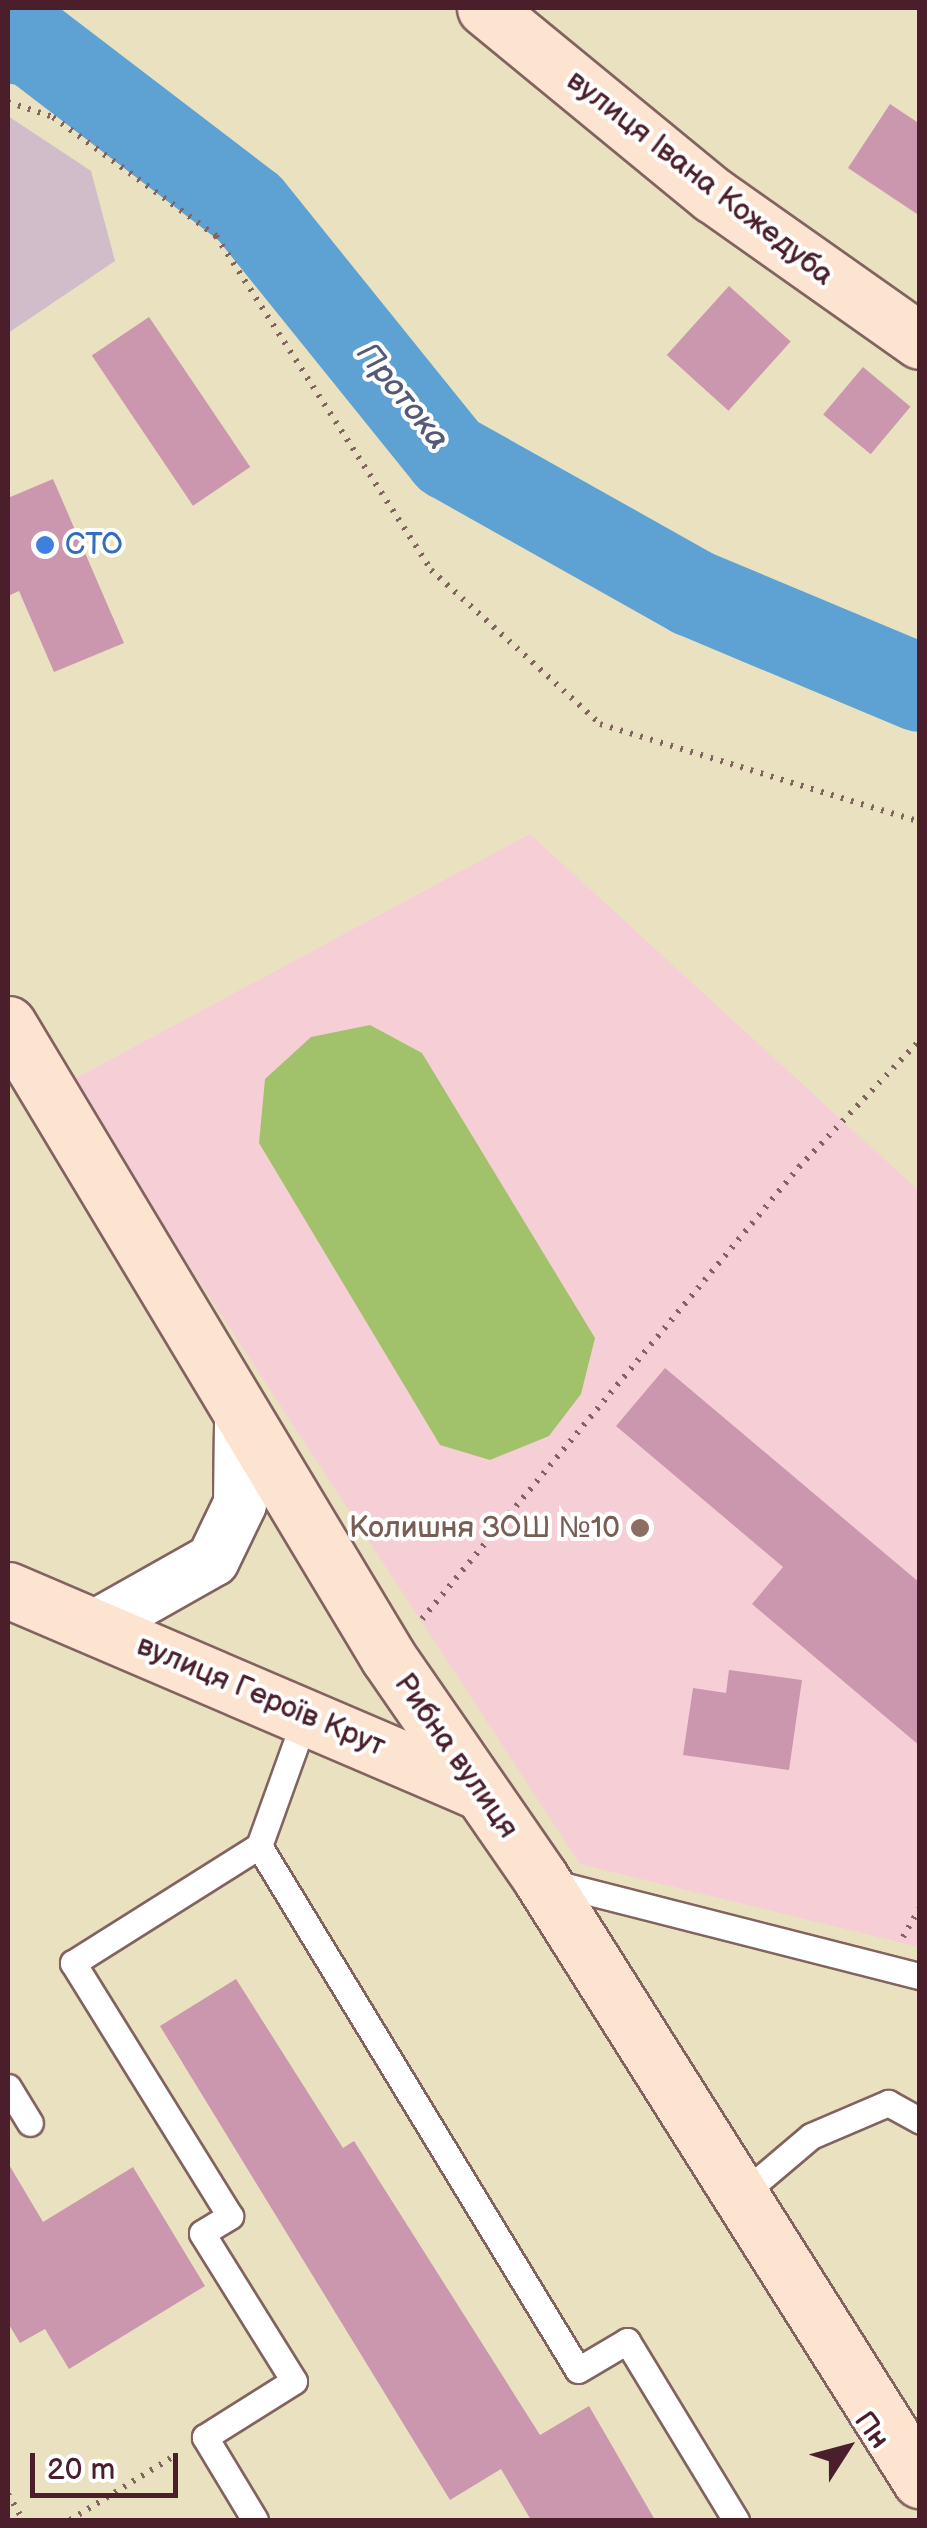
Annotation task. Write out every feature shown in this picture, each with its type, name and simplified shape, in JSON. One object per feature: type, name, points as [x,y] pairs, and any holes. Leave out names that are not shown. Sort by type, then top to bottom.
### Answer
[{"type":"street","name":"вулиця Івана Кожедуба","points":[[486,8],[713,196],[920,340]]},
{"type":"street","name":"Рибна вулиця","points":[[8,1024],[241,1420],[388,1658],[541,1879],[920,2480]]},
{"type":"street","name":"вулиця Героїв Крут","points":[[96,1626],[214,1560],[240,1504],[241,1420]]},
{"type":"street","name":"вулиця Героїв Крут","points":[[8,1590],[307,1713],[480,1792]]},
{"type":"lane","points":[[255,2520],[204,2437],[294,2381],[202,2233],[230,2216],[72,1963],[259,1846],[307,1713]]},
{"type":"lane","points":[[259,1846],[578,2370],[627,2341],[736,2520]]},
{"type":"lane","points":[[541,1879],[920,1976]]},
{"type":"lane","points":[[8,2087],[30,2124]]},
{"type":"lane","points":[[739,2198],[811,2136],[888,2103],[920,2120]]},
{"type":"path","points":[[8,102],[53,117],[216,236],[431,570],[600,724],[920,822]]},
{"type":"path","points":[[388,1658],[799,1167],[920,1040]]},
{"type":"path","points":[[70,2520],[204,2437]]},
{"type":"path","points":[[8,2494],[24,2520]]},
{"type":"shaded area","points":[[8,116],[91,171],[115,261],[8,333]]},
{"type":"shaded area","name":"Колишня ЗОШ №10","points":[[530,834],[919,1191],[919,1947],[580,1864],[69,1082]]},
{"type":"green space","points":[[370,1025],[422,1053],[595,1338],[581,1394],[549,1436],[490,1460],[440,1445],[259,1143],[265,1079],[311,1037]]},
{"type":"building","points":[[890,104],[920,124],[920,216],[848,168]]},
{"type":"building","points":[[729,286],[791,342],[728,411],[667,355]]},
{"type":"building","points":[[149,317],[250,467],[193,506],[92,356]]},
{"type":"building","points":[[863,367],[910,407],[871,454],[823,414]]},
{"type":"building","name":"СТО","points":[[53,479],[124,643],[54,672],[19,591],[8,596],[8,498]]},
{"type":"building","points":[[665,1368],[920,1583],[920,1746],[752,1604],[783,1567],[616,1426]]},
{"type":"building","points":[[729,1670],[802,1680],[789,1770],[683,1755],[693,1688],[726,1693]]},
{"type":"building","points":[[236,1979],[343,2148],[354,2141],[540,2435],[589,2406],[655,2520],[531,2520],[501,2469],[450,2500],[160,2026]]},
{"type":"building","points":[[8,2163],[43,2222],[133,2167],[205,2286],[69,2369],[45,2329],[20,2343],[8,2323]]},
{"type":"waterway","name":"Протока","points":[[8,39],[33,43],[249,208],[449,456],[693,593],[920,688]]},
{"type":"place","name":"СТО","points":[[45,545]]},
{"type":"place","name":"Колишня ЗОШ №10","points":[[640,1528]]}]
